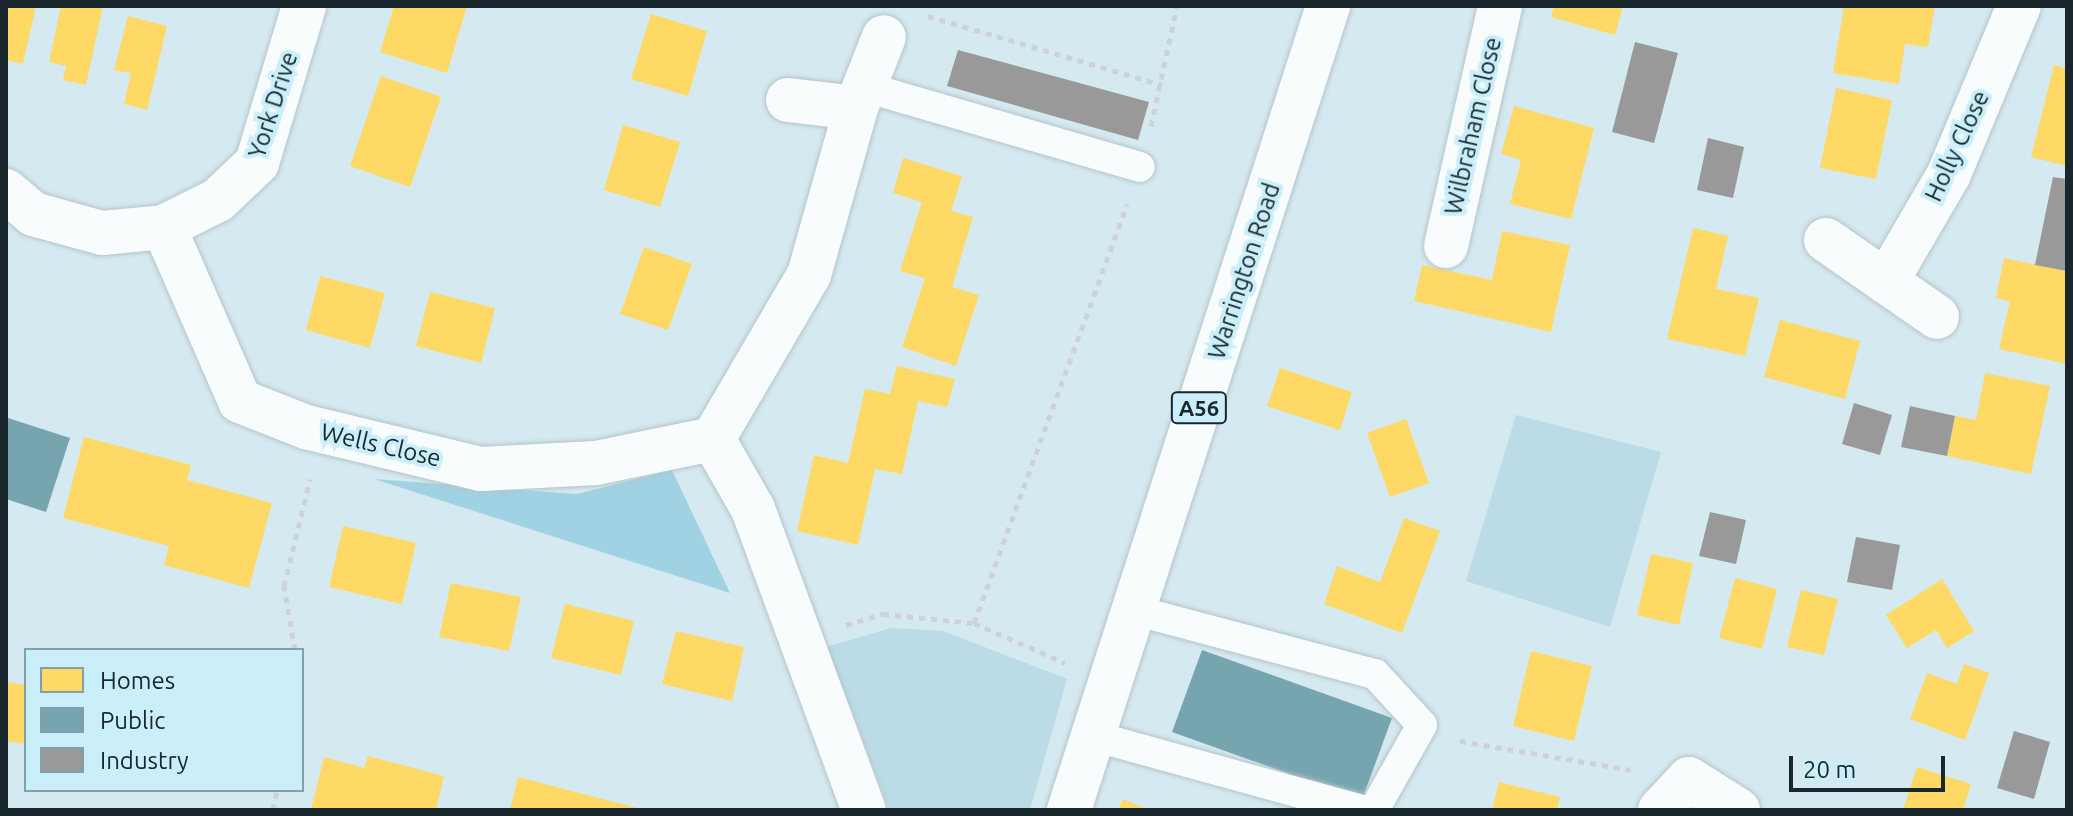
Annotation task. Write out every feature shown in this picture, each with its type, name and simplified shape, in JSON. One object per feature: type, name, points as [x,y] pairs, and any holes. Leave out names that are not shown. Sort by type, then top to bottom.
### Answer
[{"type":"street","name":"York Drive","points":[[6,191],[33,214],[102,233],[164,227],[218,200],[257,163],[304,6]]},
{"type":"street","name":"Warrington Road","points":[[1069,810],[1328,6]]},
{"type":"street","name":"Wilbraham Close","points":[[1446,246],[1500,6]]},
{"type":"street","name":"Holly Close","points":[[1886,282],[1949,174],[2019,6]]},
{"type":"street","points":[[864,810],[753,509],[713,439],[809,275],[860,98],[901,25]]},
{"type":"street","points":[[788,100],[860,98]]},
{"type":"street","name":"Wells Close","points":[[164,227],[240,401],[322,431],[481,469],[596,463],[713,439]]},
{"type":"street","points":[[1826,240],[1937,317]]},
{"type":"street","points":[[1674,795],[1738,810]]},
{"type":"lane","points":[[860,98],[1140,167]]},
{"type":"lane","points":[[1134,610],[1375,674],[1422,725],[1374,810]]},
{"type":"lane","points":[[1093,736],[1361,810]]},
{"type":"path","points":[[974,623],[1140,167],[1162,85],[1177,6]]},
{"type":"path","points":[[901,25],[1162,85]]},
{"type":"path","points":[[295,648],[284,586],[322,431]]},
{"type":"path","points":[[802,637],[883,614],[974,623],[1110,683]]},
{"type":"path","points":[[1422,725],[1467,744],[1674,795]]},
{"type":"shaded area","points":[[1516,415],[1661,452],[1610,627],[1466,581]]},
{"type":"shaded area","points":[[672,470],[730,593],[374,479],[577,494]]},
{"type":"shaded area","points":[[891,628],[943,631],[1067,679],[1030,810],[890,810],[826,647]]},
{"type":"building: Homes","points":[[6,6],[36,6],[23,64],[6,60]]},
{"type":"building: Homes","points":[[61,6],[103,6],[86,85],[63,80],[66,66],[49,62]]},
{"type":"building: Homes","points":[[394,6],[467,6],[447,73],[380,52]]},
{"type":"building: Homes","points":[[1554,6],[1623,6],[1615,35],[1551,17]]},
{"type":"building: Homes","points":[[1844,6],[1935,6],[1928,47],[1905,44],[1899,84],[1833,73]]},
{"type":"building: Homes","points":[[651,14],[707,31],[688,96],[631,79]]},
{"type":"building: Homes","points":[[128,16],[167,26],[147,110],[124,104],[131,73],[114,70]]},
{"type":"building: Homes","points":[[2054,65],[2067,69],[2067,166],[2031,157]]},
{"type":"building: Homes","points":[[381,76],[441,97],[410,187],[350,166]]},
{"type":"building: Homes","points":[[1836,88],[1892,100],[1876,179],[1820,168]]},
{"type":"building: Homes","points":[[1514,106],[1594,128],[1571,219],[1510,204],[1521,160],[1501,154]]},
{"type":"building: Homes","points":[[623,125],[680,142],[660,207],[604,190]]},
{"type":"building: Homes","points":[[903,158],[962,176],[951,211],[973,217],[952,287],[979,295],[956,366],[902,347],[925,278],[900,271],[922,202],[893,193]]},
{"type":"building: Homes","points":[[1693,228],[1728,236],[1716,289],[1759,298],[1745,356],[1667,339]]},
{"type":"building: Homes","points":[[1502,231],[1570,245],[1551,332],[1414,301],[1422,265],[1492,280]]},
{"type":"building: Homes","points":[[644,247],[692,264],[668,330],[620,314]]},
{"type":"building: Homes","points":[[2004,258],[2067,271],[2067,364],[1999,349],[2010,301],[1996,298]]},
{"type":"building: Homes","points":[[320,276],[385,293],[370,348],[306,330]]},
{"type":"building: Homes","points":[[430,292],[495,308],[481,363],[416,346]]},
{"type":"building: Homes","points":[[1780,320],[1860,341],[1845,399],[1764,377]]},
{"type":"building: Homes","points":[[897,366],[955,379],[947,407],[918,401],[902,474],[875,469],[858,545],[797,531],[814,455],[848,463],[865,389],[890,394]]},
{"type":"building: Homes","points":[[1280,368],[1352,392],[1340,430],[1267,406]]},
{"type":"building: Homes","points":[[1985,373],[2050,386],[2031,474],[1947,456],[1955,416],[1976,420]]},
{"type":"building: Homes","points":[[1406,419],[1429,483],[1390,497],[1367,433]]},
{"type":"building: Homes","points":[[84,437],[191,465],[187,480],[272,503],[249,588],[164,565],[169,546],[63,518]]},
{"type":"building: Homes","points":[[1404,518],[1440,531],[1402,633],[1324,604],[1337,566],[1380,582]]},
{"type":"building: Homes","points":[[343,526],[416,543],[402,604],[329,587]]},
{"type":"building: Homes","points":[[1651,554],[1693,563],[1679,625],[1637,615]]},
{"type":"building: Homes","points":[[1735,578],[1777,589],[1762,649],[1719,638]]},
{"type":"building: Homes","points":[[1942,579],[1974,631],[1947,648],[1936,630],[1907,648],[1886,615]]},
{"type":"building: Homes","points":[[451,583],[521,597],[509,651],[439,637]]},
{"type":"building: Homes","points":[[1801,590],[1838,599],[1824,655],[1787,647]]},
{"type":"building: Homes","points":[[565,604],[634,621],[621,675],[551,658]]},
{"type":"building: Homes","points":[[676,631],[744,647],[732,701],[662,684]]},
{"type":"building: Homes","points":[[1531,651],[1592,666],[1574,741],[1513,726]]},
{"type":"building: Homes","points":[[1964,664],[1989,673],[1965,740],[1910,719],[1927,673],[1957,684]]},
{"type":"building: Homes","points":[[6,682],[24,685],[24,744],[6,741]]},
{"type":"building: Homes","points":[[368,756],[444,776],[436,810],[311,810],[324,757],[364,768]]},
{"type":"building: Homes","points":[[1917,767],[1971,784],[1963,810],[1903,810]]},
{"type":"building: Homes","points":[[518,777],[641,809],[641,810],[510,810]]},
{"type":"building: Homes","points":[[1499,782],[1560,797],[1557,810],[1492,810]]},
{"type":"building: Homes","points":[[1123,799],[1149,810],[1118,810]]},
{"type":"building: Public","points":[[8,418],[70,438],[46,512],[6,499]]},
{"type":"building: Public","points":[[1202,650],[1392,718],[1362,800],[1172,732]]},
{"type":"building: Industry","points":[[1635,42],[1678,53],[1654,143],[1612,132]]},
{"type":"building: Industry","points":[[958,50],[1149,102],[1138,140],[947,86]]},
{"type":"building: Industry","points":[[1708,138],[1744,147],[1733,198],[1697,190]]},
{"type":"building: Industry","points":[[2053,177],[2067,179],[2067,271],[2035,265]]},
{"type":"building: Industry","points":[[1854,403],[1892,415],[1880,455],[1842,444]]},
{"type":"building: Industry","points":[[1910,406],[1955,416],[1947,456],[1901,447]]},
{"type":"building: Industry","points":[[1710,512],[1746,520],[1736,564],[1699,556]]},
{"type":"building: Industry","points":[[1856,537],[1900,545],[1892,590],[1847,582]]},
{"type":"building: Industry","points":[[2014,731],[2050,742],[2034,799],[1997,788]]}]
